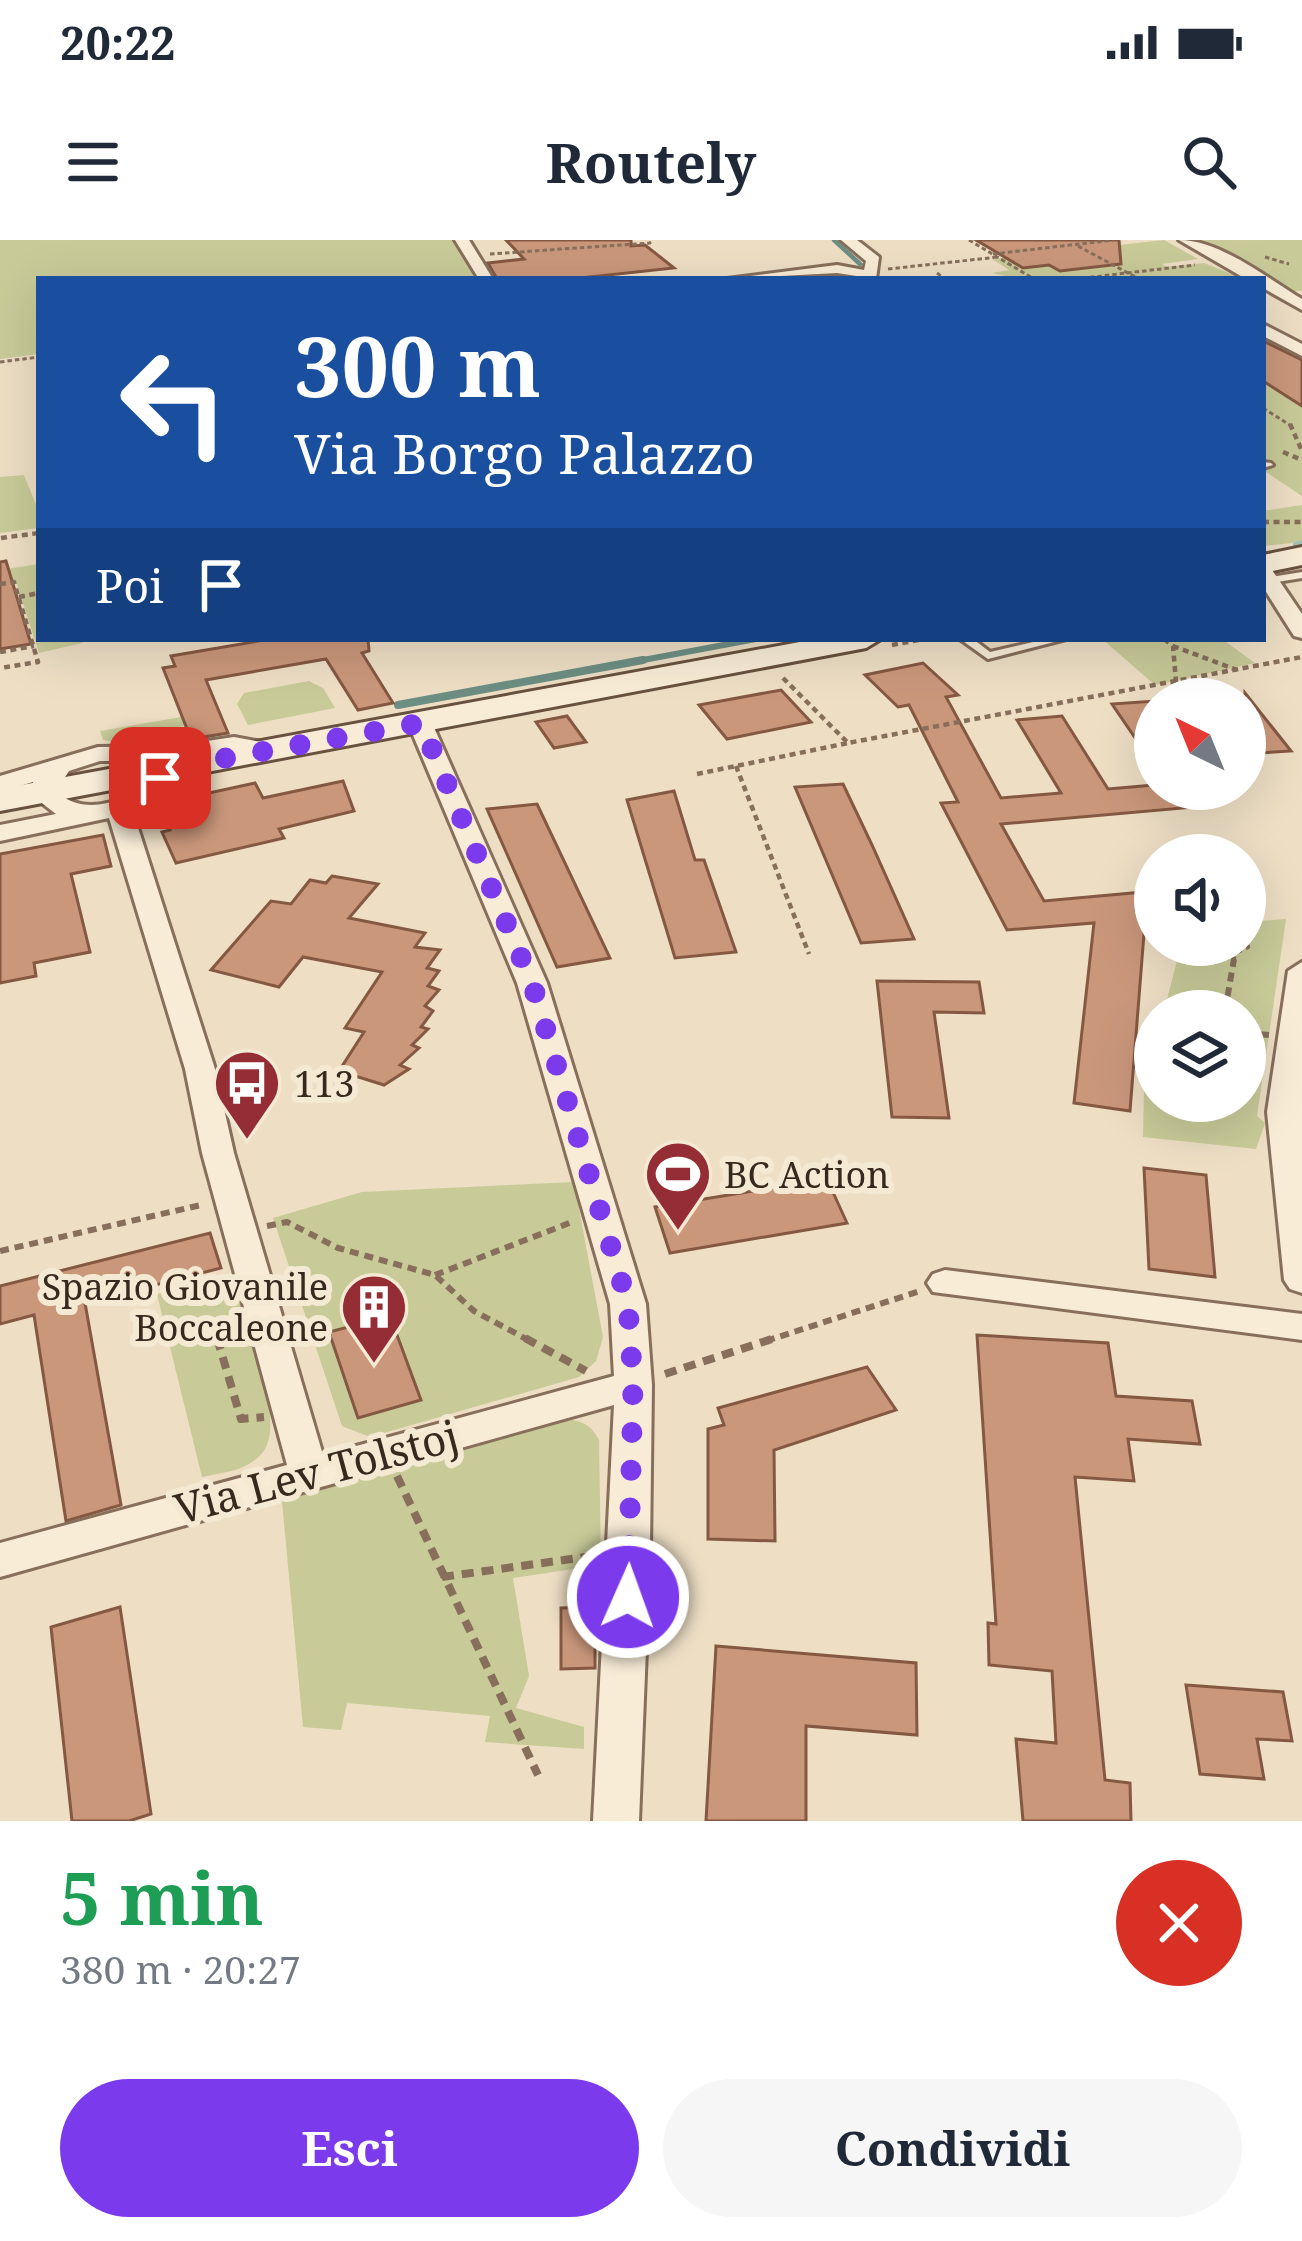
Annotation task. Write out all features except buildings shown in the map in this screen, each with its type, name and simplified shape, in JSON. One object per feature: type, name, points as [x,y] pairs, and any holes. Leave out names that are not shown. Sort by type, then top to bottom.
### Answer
[{"type":"main road","points":[[1266,572],[1302,556]]},
{"type":"main road","points":[[0,800],[53,778],[159,770],[850,642]]},
{"type":"street","points":[[463,240],[484,276]]},
{"type":"street","points":[[765,276],[837,269],[871,274],[874,260],[848,240]]},
{"type":"street","points":[[1186,240],[1253,276]]},
{"type":"street","points":[[1266,284],[1302,305]]},
{"type":"street","points":[[1266,325],[1302,318]]},
{"type":"street","points":[[1266,328],[1302,351]]},
{"type":"street","points":[[1266,572],[1302,631]]},
{"type":"street","points":[[421,723],[519,946],[628,1304],[633,1385],[630,1551],[616,1821]]},
{"type":"street","points":[[0,784],[53,778],[121,753],[173,753],[234,743],[269,750]]},
{"type":"street","points":[[0,833],[111,809],[152,792],[159,770],[139,756],[121,753]]},
{"type":"street","points":[[53,778],[54,805],[68,810],[111,809]]},
{"type":"street","points":[[111,809],[200,1069],[308,1472]]},
{"type":"street","points":[[1302,971],[1283,1112],[1297,1194],[1302,1280]]},
{"type":"street","points":[[945,1283],[1302,1327]]},
{"type":"street","name":"Via Lev Tolstoj","points":[[0,1560],[633,1385]]},
{"type":"lane","points":[[1266,572],[1302,575]]},
{"type":"lane","points":[[970,642],[988,656],[1047,642]]},
{"type":"path","points":[[472,255],[650,243],[647,240]]},
{"type":"path","points":[[969,240],[1029,276]]},
{"type":"path","points":[[871,274],[1114,240]]},
{"type":"path","points":[[1075,245],[1133,276]]},
{"type":"path","points":[[1097,276],[1205,263]]},
{"type":"path","points":[[937,273],[941,276]]},
{"type":"path","points":[[0,362],[36,357]]},
{"type":"path","points":[[1266,410],[1293,426],[1302,451]]},
{"type":"path","points":[[1266,522],[1302,522]]},
{"type":"path","points":[[1,538],[36,533]]},
{"type":"path","points":[[0,584],[14,582],[38,662],[0,668]]},
{"type":"path","points":[[18,597],[36,594]]},
{"type":"path","points":[[1168,642],[1239,670]]},
{"type":"path","points":[[0,652],[34,646]]},
{"type":"path","points":[[1173,646],[1175,678]]},
{"type":"path","points":[[1196,678],[1302,657]]},
{"type":"path","points":[[774,668],[848,743]]},
{"type":"path","points":[[697,774],[1134,690]]},
{"type":"path","points":[[736,766],[809,954]]},
{"type":"path","points":[[435,1274],[602,1210]]},
{"type":"path","points":[[0,1251],[236,1215],[286,1222],[338,1248],[435,1274],[474,1311],[593,1374],[550,1392],[555,1406]]},
{"type":"path","points":[[633,1385],[945,1283]]},
{"type":"path","points":[[264,1316],[215,1332],[241,1419],[292,1415]]},
{"type":"path","points":[[386,1451],[538,1775]]},
{"type":"path","points":[[442,1577],[630,1551]]},
{"type":"green space","points":[[0,240],[455,240],[475,276],[36,276],[36,354],[0,359]]},
{"type":"green space","points":[[1164,240],[1198,259],[1162,264],[1167,267],[1204,263],[1236,276],[1006,276],[992,273],[1009,270],[992,259]]},
{"type":"green space","points":[[1198,240],[1302,240],[1302,291],[1290,291]]},
{"type":"green space","points":[[1266,339],[1302,359],[1302,496],[1266,472],[1275,466],[1266,460]]},
{"type":"green space","points":[[24,475],[36,505],[36,528],[0,533],[0,477]]},
{"type":"green space","points":[[1302,505],[1302,542],[1266,546],[1266,511]]},
{"type":"green space","points":[[36,564],[36,642],[82,643],[39,653],[16,581],[0,583],[0,570]]},
{"type":"green space","points":[[1105,642],[1226,642],[1255,663],[1187,678],[1147,678]]},
{"type":"green space","points":[[309,681],[323,688],[335,708],[248,725],[237,704],[244,693]]},
{"type":"green space","points":[[193,715],[197,723],[175,728],[182,743],[103,740],[100,731]]},
{"type":"green space","points":[[1286,919],[1266,1055],[1266,990],[1169,990],[1176,966],[1266,966],[1266,920]]},
{"type":"green space","points":[[1143,1122],[1265,1123],[1256,1149],[1143,1137]]},
{"type":"green space","points":[[574,1182],[603,1337],[596,1361],[579,1377],[370,1437],[342,1426],[273,1218],[362,1192]]},
{"type":"green space","points":[[231,1276],[261,1366],[269,1437],[263,1452],[250,1463],[202,1477],[157,1294]]},
{"type":"green space","points":[[558,1419],[582,1423],[599,1440],[601,1565],[513,1578],[529,1676],[516,1708],[584,1727],[584,1749],[485,1742],[490,1716],[347,1703],[341,1730],[303,1727],[282,1501]]},
{"type":"waterway","points":[[834,240],[860,264]]},
{"type":"waterway","points":[[627,663],[740,642]]},
{"type":"waterway","points":[[398,705],[643,660]]},
{"type":"place","name":"113","points":[[247,1142]]},
{"type":"place","name":"BC Action","points":[[678,1233]]},
{"type":"place","name":"Spazio Giovanile Boccaleone","points":[[374,1366]]},
{"type":"route","points":[[160,778],[159,770],[421,723],[532,983],[628,1304],[633,1385],[628,1597]]}]
